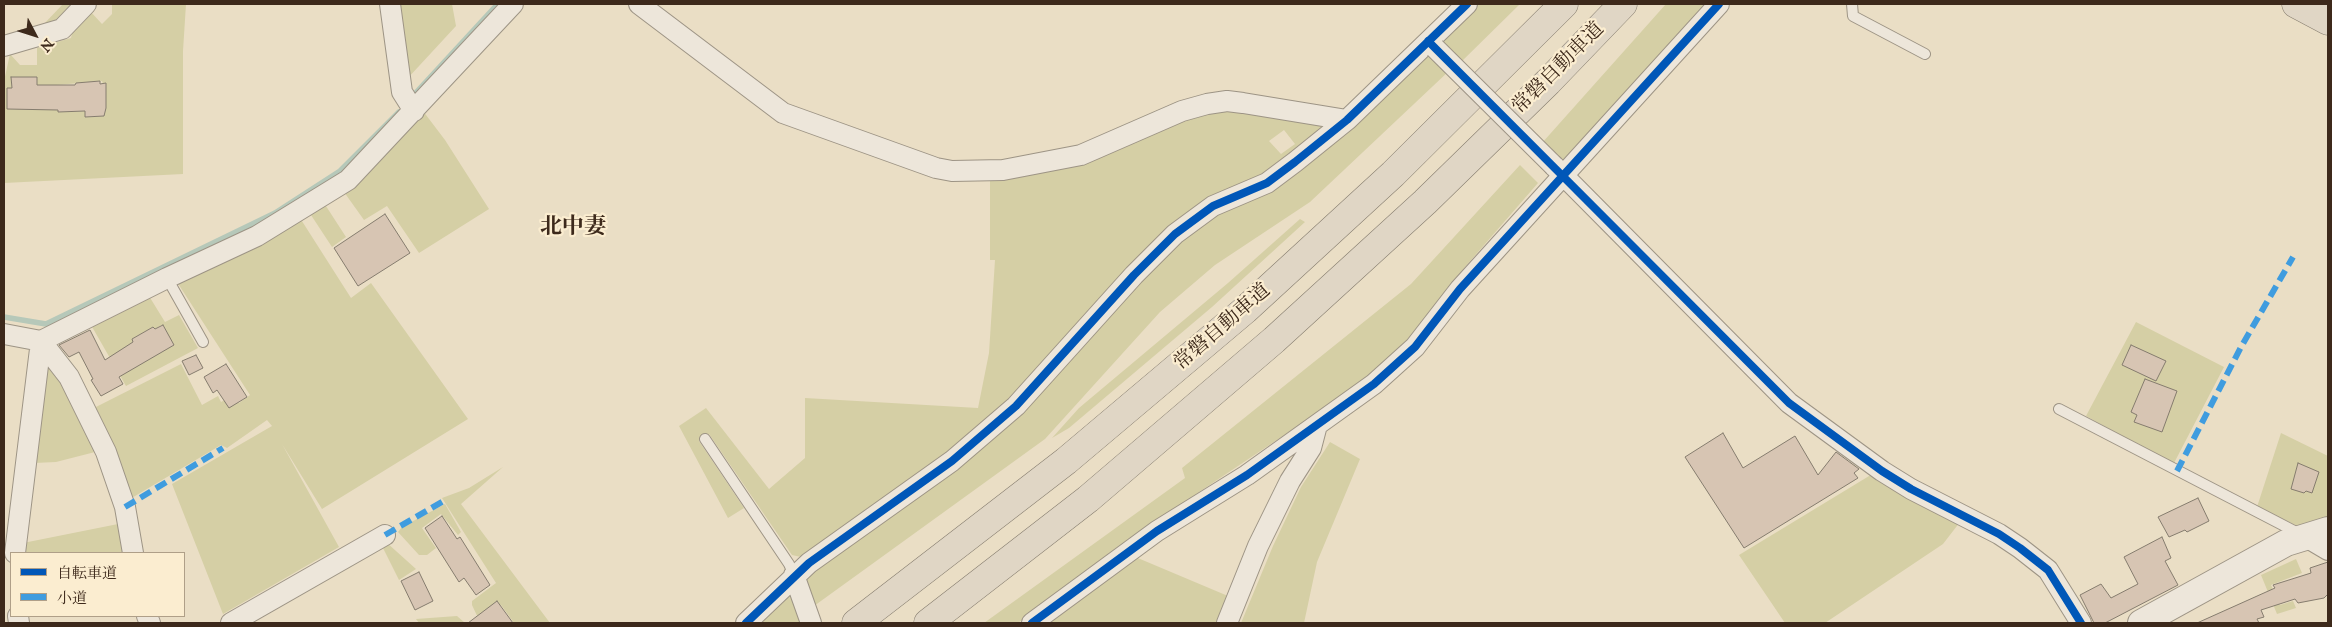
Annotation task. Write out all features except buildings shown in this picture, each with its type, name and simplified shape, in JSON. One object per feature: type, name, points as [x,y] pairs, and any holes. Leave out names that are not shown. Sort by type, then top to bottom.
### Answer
[{"type":"highway","name":"常磐自動車道","points":[[856,623],[1066,461],[1245,310],[1393,174],[1564,4]]},
{"type":"highway","name":"常磐自動車道","points":[[928,623],[1088,499],[1274,340],[1425,202],[1548,82],[1623,4]]},
{"type":"highway","points":[[2296,4],[2328,21]]},
{"type":"street","points":[[4,46],[62,29],[86,4]]},
{"type":"street","points":[[390,4],[402,92],[414,111]]},
{"type":"street","points":[[4,334],[41,341],[167,278],[257,236],[348,180],[513,4]]},
{"type":"street","points":[[639,4],[783,112],[936,168],[952,171],[1012,168],[1081,155],[1182,111],[1227,101],[1348,120]]},
{"type":"street","points":[[746,623],[794,575],[952,462],[1016,406],[1134,275],[1175,234],[1213,206],[1268,183],[1348,120],[1431,45],[1467,4]]},
{"type":"street","points":[[1032,623],[1157,531],[1247,475],[1374,384],[1414,347],[1559,171],[1719,4]]},
{"type":"street","points":[[1431,45],[1559,171],[1698,314],[1789,402],[1882,471],[1911,489],[1999,534],[2027,554],[2048,570],[2080,623]]},
{"type":"street","points":[[15,552],[41,341]]},
{"type":"street","points":[[41,341],[68,377],[106,452],[125,507],[133,552]]},
{"type":"street","points":[[1227,623],[1258,546],[1290,481],[1311,448],[1317,425]]},
{"type":"street","points":[[2141,623],[2286,544],[2317,534],[2328,550]]},
{"type":"street","points":[[231,623],[385,535]]},
{"type":"street","points":[[794,575],[807,614]]},
{"type":"lane","points":[[1852,4],[1853,16],[1925,54]]},
{"type":"lane","points":[[167,278],[203,342]]},
{"type":"lane","points":[[2060,409],[2317,534]]},
{"type":"lane","points":[[705,439],[789,564],[794,575]]},
{"type":"shaded area","points":[[63,4],[76,4],[59,21],[42,26]]},
{"type":"shaded area","points":[[112,4],[186,4],[183,51],[183,174],[4,183],[4,81],[10,54],[20,65],[37,65],[37,48],[71,38],[73,30],[90,11],[102,24],[112,14]],"holes":[[[102,81],[103,84],[106,83],[106,108],[103,116],[86,117],[85,111],[58,112],[57,85]]]},
{"type":"shaded area","points":[[395,4],[452,4],[456,26],[407,79]]},
{"type":"shaded area","points":[[494,4],[503,4],[418,97],[412,93]]},
{"type":"shaded area","points":[[1477,4],[1520,4],[1459,64],[1440,42]]},
{"type":"shaded area","points":[[1666,4],[1705,4],[1569,159],[1560,161],[1542,143]]},
{"type":"shaded area","points":[[1426,52],[1450,70],[1310,202],[1215,265],[1160,312],[1045,439],[814,606],[803,581],[812,569],[962,461],[1171,250],[1213,217],[1283,181],[1347,134]]},
{"type":"shaded area","points":[[1229,109],[1328,124],[1100,300],[997,412],[951,454],[801,557],[792,555],[709,434],[699,441],[744,508],[728,518],[679,426],[706,408],[769,489],[805,458],[805,398],[978,408],[989,353],[995,260],[990,260],[990,178],[1156,131],[1202,114]],"holes":[[[1284,130],[1295,144],[1281,154],[1269,141]]]},
{"type":"shaded area","points":[[423,111],[445,140],[489,209],[419,253],[387,206],[364,220],[344,192]]},
{"type":"shaded area","points":[[1520,165],[1538,183],[1465,267],[1411,339],[1365,381],[1120,545],[1018,623],[984,623],[1185,478],[1182,468],[1411,284]]},
{"type":"shaded area","points":[[324,203],[346,237],[332,247],[309,212]]},
{"type":"shaded area","points":[[300,218],[351,298],[371,283],[468,419],[322,509],[282,444],[339,547],[223,614],[172,484],[272,426],[267,420],[227,448],[221,445],[130,499],[92,409],[181,364],[202,405],[218,396],[221,402],[232,396],[239,403],[250,395],[177,282]]},
{"type":"shaded area","points":[[1300,219],[1305,222],[1212,307],[1069,428],[1052,438],[1079,408],[1228,283]]},
{"type":"shaded area","points":[[149,296],[165,322],[179,315],[198,348],[126,386],[91,325]],"holes":[[[162,325],[173,345],[133,342],[132,339],[153,327],[155,329]]]},
{"type":"shaded area","points":[[2136,322],[2224,367],[2173,465],[2086,416]]},
{"type":"shaded area","points":[[51,365],[99,451],[56,462],[34,463],[46,367]]},
{"type":"shaded area","points":[[2281,433],[2328,456],[2328,520],[2302,528],[2257,507]]},
{"type":"shaded area","points":[[1330,442],[1360,459],[1317,562],[1304,623],[1241,623],[1273,546],[1301,487]]},
{"type":"shaded area","points":[[503,467],[461,504],[550,623],[514,623],[501,605],[479,620],[472,605],[472,601],[496,583],[442,498],[469,488]]},
{"type":"shaded area","points":[[1874,473],[1960,522],[1943,544],[1825,623],[1785,623],[1739,555]]},
{"type":"shaded area","points":[[445,504],[461,532],[458,535],[441,514],[422,528],[436,548],[427,555],[419,555],[398,532],[402,527]]},
{"type":"shaded area","points":[[123,523],[129,552],[23,552],[23,543]]},
{"type":"shaded area","points":[[386,542],[416,569],[399,580],[381,544]]},
{"type":"shaded area","points":[[1133,556],[1228,596],[1216,623],[1046,623]]},
{"type":"shaded area","points":[[2296,559],[2302,573],[2271,585],[2280,605],[2293,601],[2296,608],[2277,614],[2261,575]]},
{"type":"shaded area","points":[[787,593],[794,596],[802,623],[756,623]]},
{"type":"shaded area","points":[[457,616],[465,623],[419,623],[416,619]]},
{"type":"waterway","points":[[4,317],[46,324],[275,213],[340,171],[399,112]]},
{"type":"marked path","points":[[2177,471],[2241,347],[2293,257]]},
{"type":"marked path","points":[[125,507],[223,448]]},
{"type":"marked path","points":[[385,535],[447,499]]},
{"type":"cycle path","points":[[746,623],[809,563],[952,461],[1016,406],[1134,275],[1175,234],[1213,206],[1267,183],[1295,162],[1347,120],[1467,4]]},
{"type":"cycle path","points":[[1032,623],[1157,531],[1247,475],[1374,384],[1415,347],[1460,289],[1719,4]]},
{"type":"cycle path","points":[[1428,41],[1789,403],[1882,471],[1911,489],[1999,534],[2020,548],[2048,570],[2081,623]]},
{"type":"district","name":"北中妻","points":[[573,228]]}]
